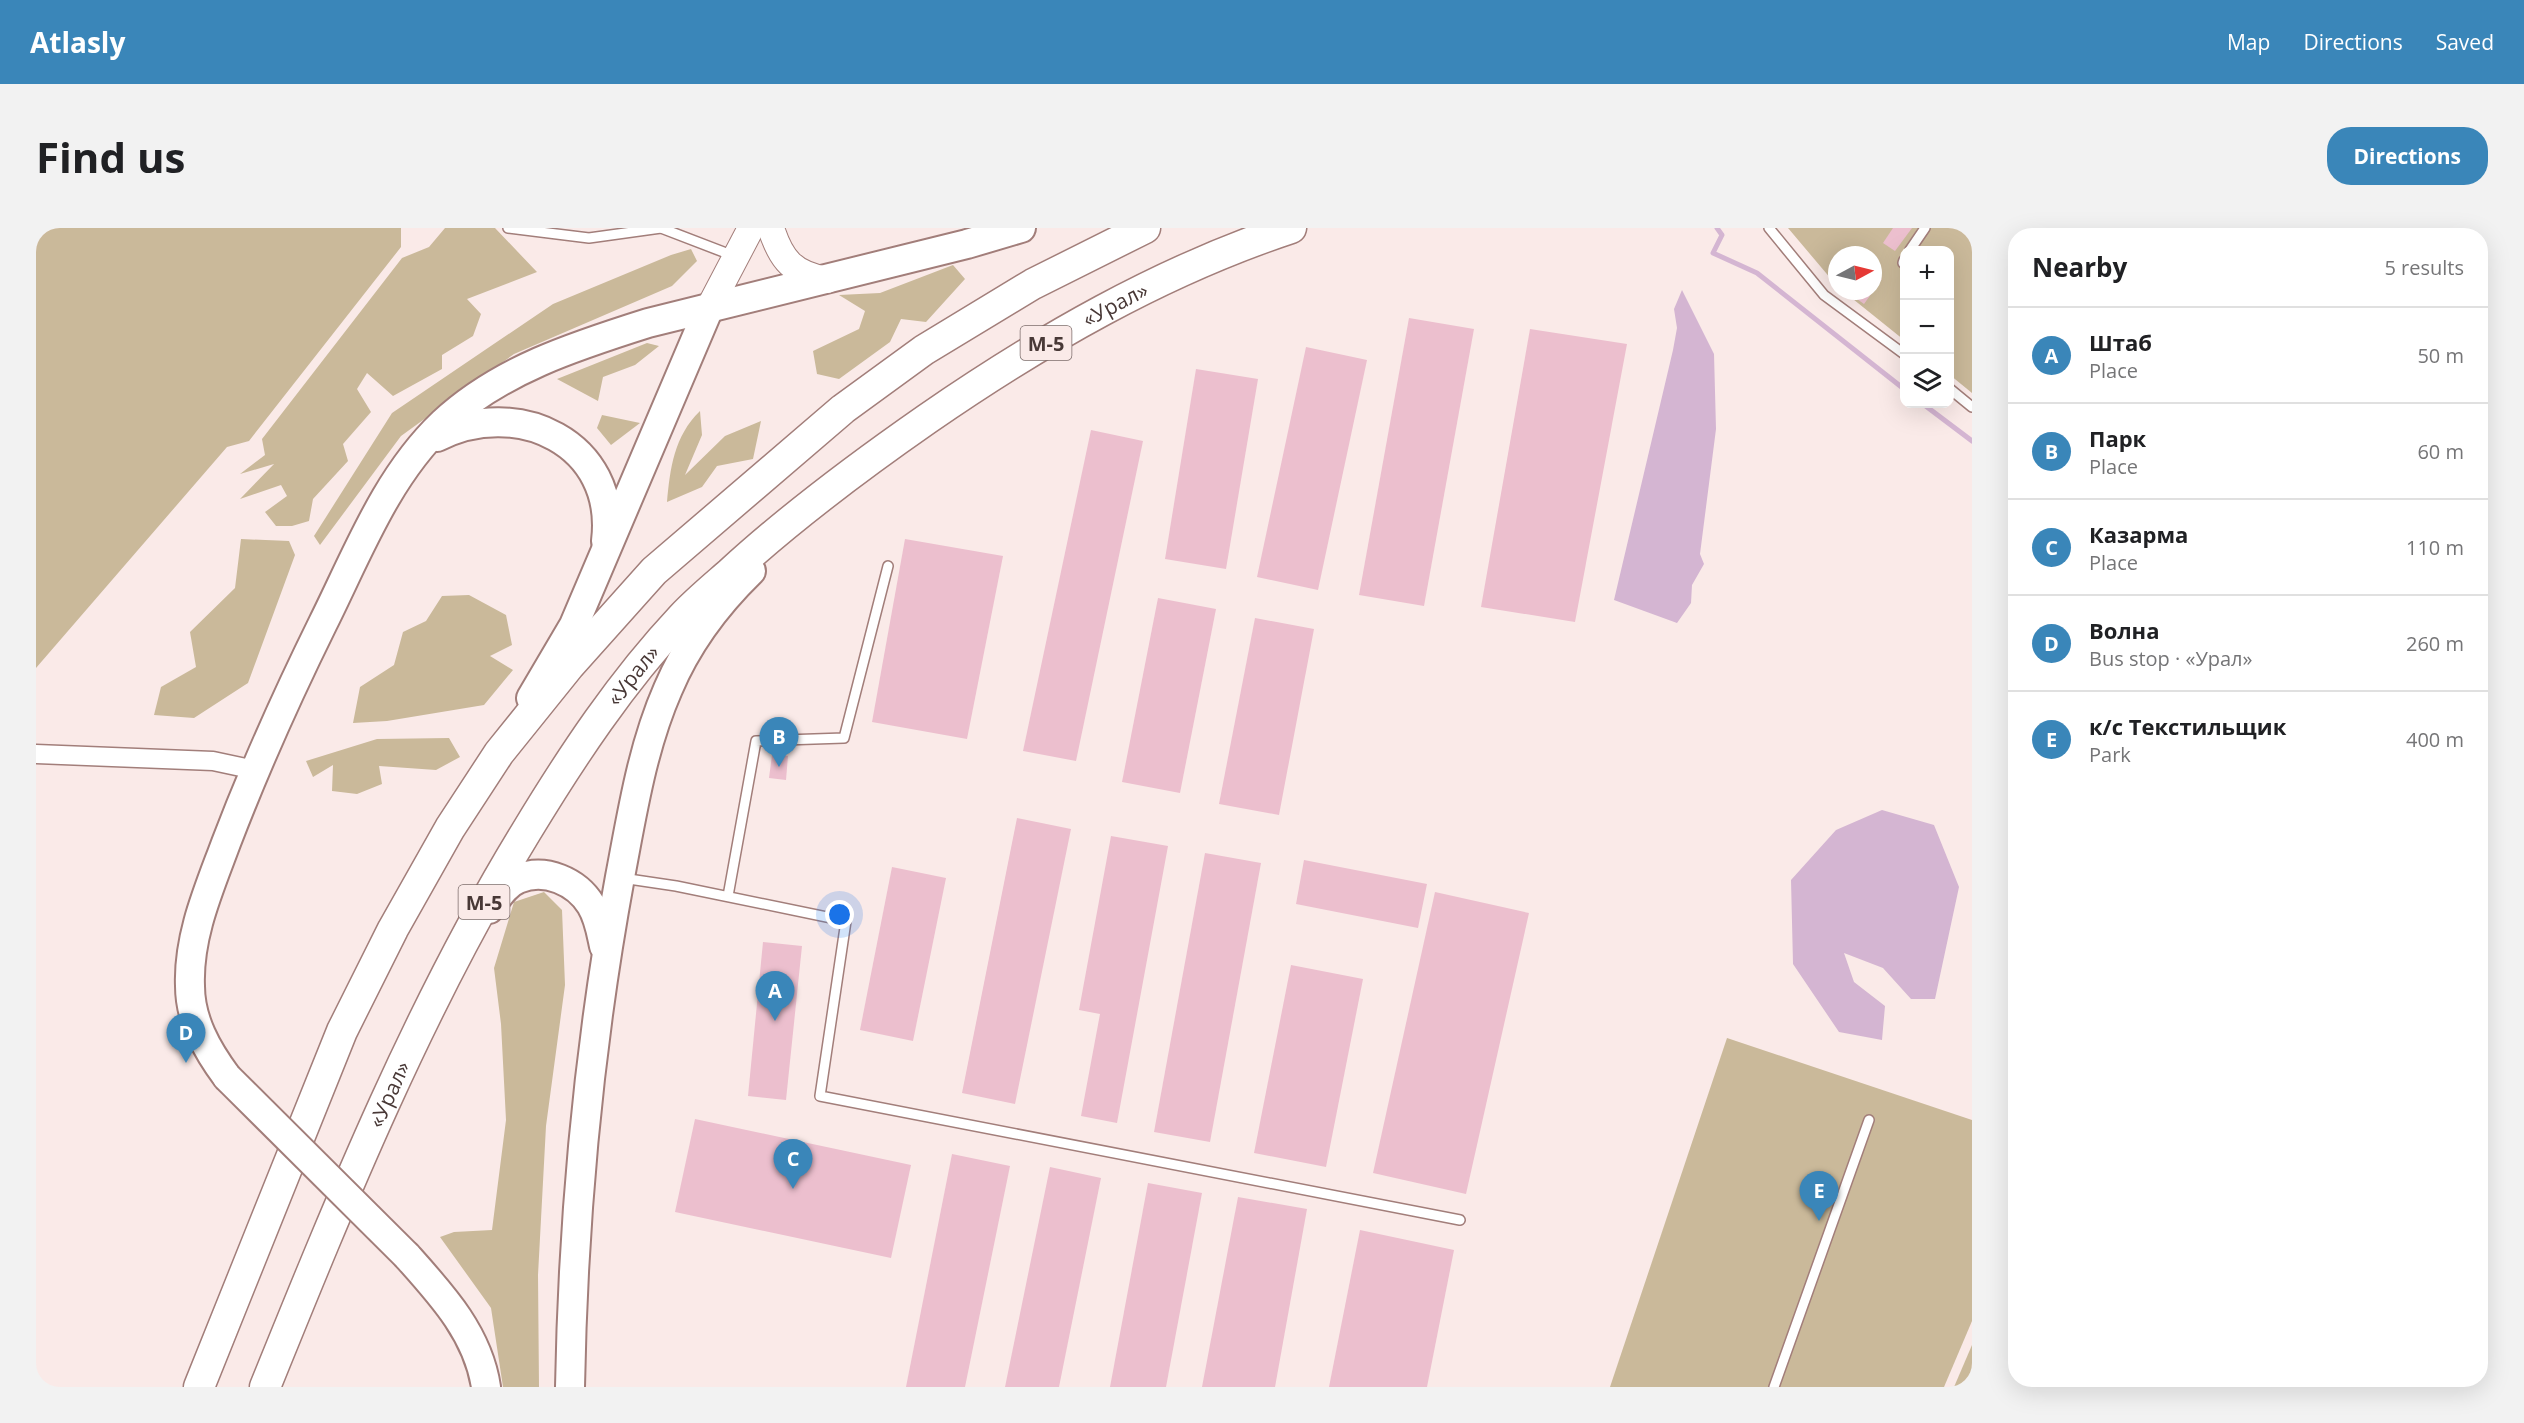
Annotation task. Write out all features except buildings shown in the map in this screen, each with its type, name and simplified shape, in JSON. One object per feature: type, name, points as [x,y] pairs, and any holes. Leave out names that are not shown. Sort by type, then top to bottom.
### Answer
[{"type":"highway","name":"М-5","points":[[199,1387],[342,1031],[393,929],[439,849],[499,753],[569,666],[654,571],[843,409],[924,350],[1033,284],[1145,228]]},
{"type":"highway","name":"«Урал»","points":[[265,1387],[360,1155],[454,956],[549,793],[598,719],[684,614],[821,495],[982,381],[1060,334],[1130,297],[1215,257],[1291,228]]},
{"type":"main road","points":[[499,753],[574,624],[710,308],[752,228]]},
{"type":"main road","points":[[771,228],[776,243],[789,264],[806,276],[827,280]]},
{"type":"main road","points":[[486,1387],[477,1352],[463,1323],[407,1256],[227,1077],[212,1057],[198,1028],[189,987],[196,925],[272,726],[395,482],[443,423],[509,376],[554,355],[605,336],[1022,228]]},
{"type":"main road","points":[[418,451],[438,436],[464,426],[496,421],[521,422],[548,431],[572,447],[592,472],[604,498],[608,526],[604,558]]},
{"type":"main road","points":[[570,1387],[571,1298],[606,955],[646,751],[667,689],[690,643],[725,596],[789,535],[821,495]]},
{"type":"main road","points":[[454,956],[503,890],[518,879],[540,873],[565,880],[591,904],[599,920],[606,955]]},
{"type":"street","points":[[40,757],[213,761],[255,770]]},
{"type":"lane","points":[[508,228],[589,238],[661,228],[736,257]]},
{"type":"lane","points":[[1769,228],[1824,295],[1900,350]]},
{"type":"lane","points":[[1913,246],[1925,228]]},
{"type":"lane","points":[[1954,392],[1972,407]]},
{"type":"lane","points":[[728,896],[756,741],[844,738],[888,566]]},
{"type":"lane","points":[[620,878],[728,896],[846,921],[820,1096],[1460,1220]]},
{"type":"lane","points":[[1774,1387],[1869,1120]]},
{"type":"shaded area","points":[[36,228],[401,228],[401,247],[249,441],[227,447],[36,668]]},
{"type":"shaded area","points":[[445,228],[495,228],[537,272],[467,299],[481,314],[473,336],[442,355],[442,369],[393,396],[367,373],[357,389],[371,412],[343,444],[348,461],[313,499],[309,521],[292,526],[276,526],[265,512],[287,496],[281,485],[240,499],[274,464],[240,474],[265,455],[262,439],[402,258],[429,247]]},
{"type":"shaded area","points":[[1788,228],[1972,228],[1972,393],[1954,378],[1954,246],[1900,246],[1900,337],[1854,300],[1882,300],[1882,246],[1828,246],[1828,275]]},
{"type":"shaded area","points":[[691,249],[697,261],[672,286],[514,354],[401,436],[320,545],[314,536],[392,413],[553,304],[671,255]]},
{"type":"shaded area","points":[[953,265],[965,279],[926,322],[901,319],[890,342],[839,379],[817,374],[813,351],[859,329],[865,311],[839,295],[880,293]]},
{"type":"shaded area","points":[[1682,290],[1714,354],[1716,429],[1700,554],[1704,564],[1692,585],[1691,603],[1677,623],[1614,600],[1673,350],[1677,328],[1674,309]]},
{"type":"shaded area","points":[[647,343],[659,346],[635,365],[603,377],[598,401],[557,379]]},
{"type":"shaded area","points":[[700,411],[702,435],[685,475],[725,436],[761,421],[753,459],[717,466],[702,487],[667,502],[675,453],[684,431]]},
{"type":"shaded area","points":[[602,415],[640,423],[611,445],[597,428]]},
{"type":"shaded area","points":[[241,539],[289,541],[295,555],[248,683],[194,718],[154,715],[161,687],[196,667],[190,632],[235,588]]},
{"type":"shaded area","points":[[469,595],[506,615],[512,645],[490,656],[513,670],[484,705],[387,721],[353,723],[360,687],[394,665],[403,632],[426,621],[442,596]]},
{"type":"shaded area","points":[[449,738],[460,757],[436,770],[379,766],[382,784],[357,794],[332,791],[333,765],[313,777],[306,761],[377,739]]},
{"type":"shaded area","points":[[1882,810],[1934,825],[1959,887],[1935,999],[1911,999],[1883,968],[1844,953],[1854,982],[1885,1006],[1882,1040],[1839,1032],[1793,964],[1791,880],[1836,830]]},
{"type":"shaded area","points":[[544,892],[562,910],[565,985],[546,1126],[538,1275],[539,1387],[503,1387],[491,1308],[440,1237],[454,1232],[492,1230],[506,1120],[501,1024],[494,968],[514,902]]},
{"type":"shaded area","points":[[1727,1038],[1972,1120],[1972,1321],[1944,1387],[1610,1387]]},
{"type":"shaded area","points":[[1972,1345],[1972,1387],[1954,1387]]},
{"type":"waterway","points":[[1717,228],[1722,235],[1713,253],[1757,273],[1900,386]]},
{"type":"waterway","points":[[1928,408],[1972,441]]},
{"type":"place","name":"Парк","points":[[779,767]]},
{"type":"place","name":"Штаб","points":[[775,1021]]},
{"type":"place","name":"Волна","points":[[186,1063]]},
{"type":"place","name":"Казарма","points":[[793,1189]]},
{"type":"place","name":"к/с Текстильщик","points":[[1819,1221]]}]
